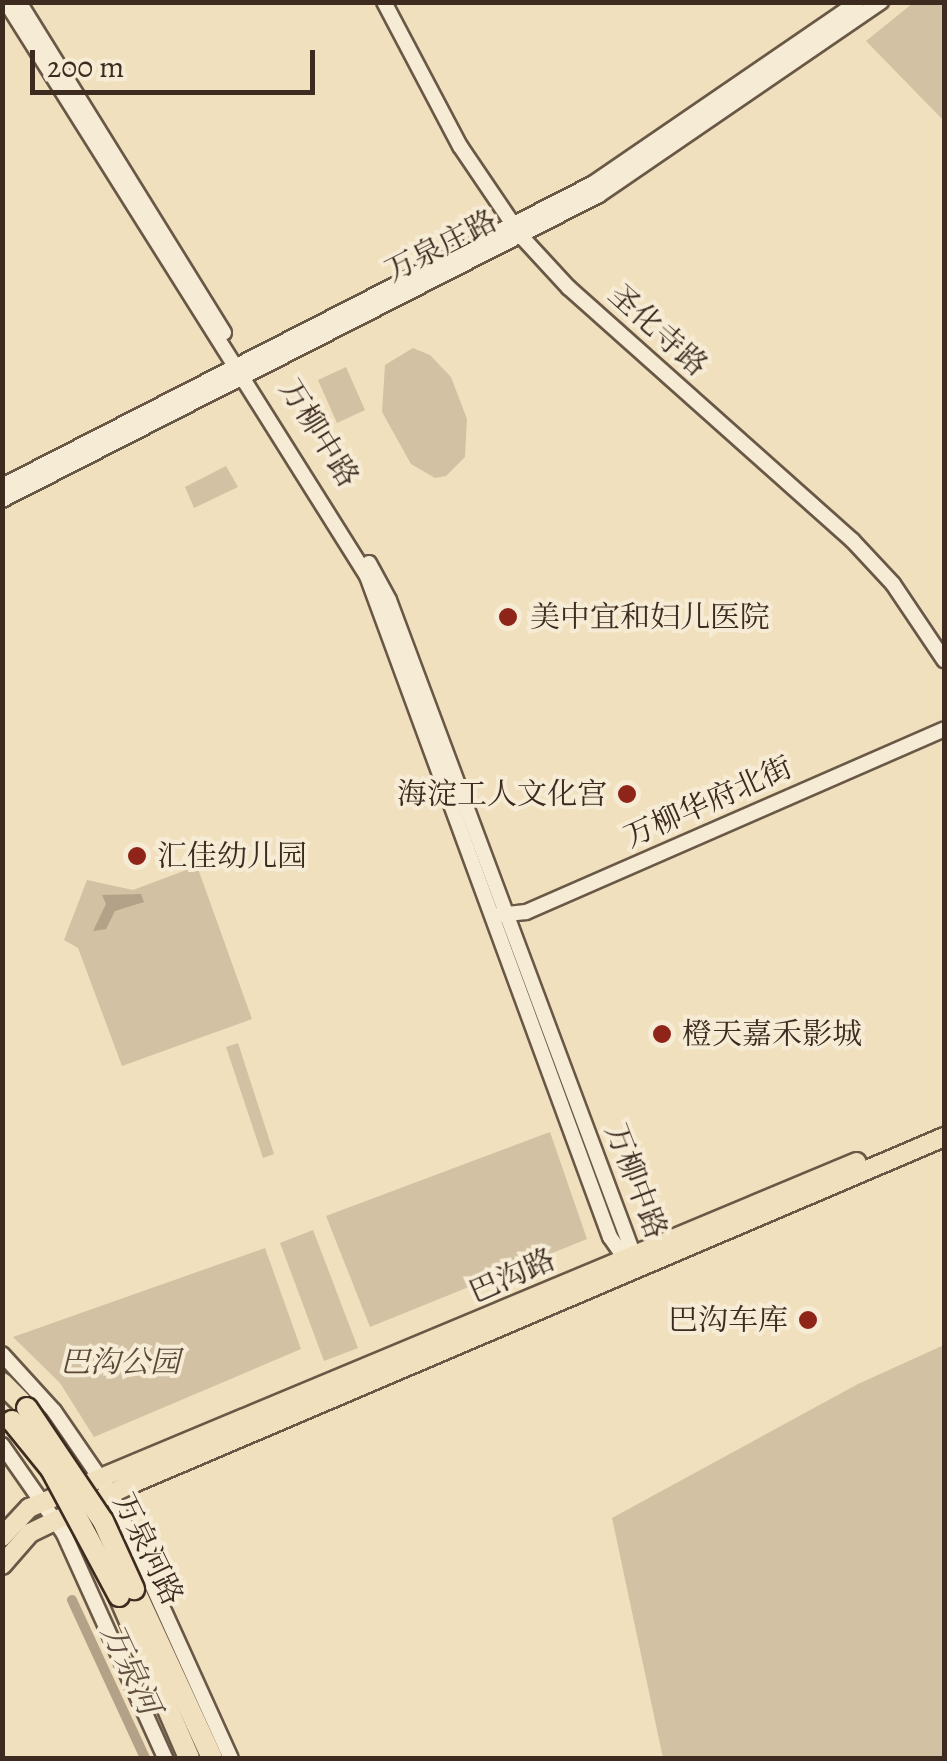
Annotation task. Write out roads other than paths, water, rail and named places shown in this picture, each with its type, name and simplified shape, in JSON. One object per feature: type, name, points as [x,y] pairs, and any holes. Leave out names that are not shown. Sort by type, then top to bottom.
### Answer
[{"type":"highway","name":"万泉河路","points":[[2,1383],[14,1413],[126,1592],[212,1758]]},
{"type":"highway","name":"万泉河路","points":[[126,1592],[189,1758]]},
{"type":"main road","name":"巴沟路","points":[[106,1486],[944,1125]]},
{"type":"main road","name":"巴沟路","points":[[631,1261],[944,1137]]},
{"type":"main road","points":[[2,1537],[29,1508],[75,1489],[106,1486]]},
{"type":"main road","points":[[2,1565],[30,1533],[85,1506],[106,1486]]},
{"type":"street","name":"万柳中路","points":[[6,2],[242,371]]},
{"type":"street","name":"万柳中路","points":[[19,2],[377,598],[631,1261]]},
{"type":"street","name":"圣化寺路","points":[[384,2],[460,146],[517,231],[569,288],[852,540],[894,584],[944,660]]},
{"type":"street","name":"万泉庄路","points":[[517,231],[858,2]]},
{"type":"street","name":"万泉庄路","points":[[2,500],[242,371],[517,231],[599,194],[881,2]]},
{"type":"street","name":"万泉庄路","points":[[2,486],[242,371]]},
{"type":"street","name":"万柳华府北街","points":[[499,915],[526,912],[944,729]]},
{"type":"street","name":"万泉河路","points":[[2,1354],[54,1411],[106,1486],[230,1758]]},
{"type":"street","points":[[7,1450],[54,1411]]},
{"type":"street","points":[[7,1450],[43,1444],[104,1540],[134,1541]]},
{"type":"street","points":[[7,1450],[56,1520],[165,1758]]},
{"type":"street","points":[[91,1590],[146,1568]]},
{"type":"waterway","name":"万泉河","points":[[72,1600],[145,1758]]},
{"type":"place","name":"美中宜和妇儿医院","points":[[508,617]]},
{"type":"place","name":"海淀工人文化宫","points":[[627,794]]},
{"type":"place","name":"汇佳幼儿园","points":[[137,856]]},
{"type":"place","name":"橙天嘉禾影城","points":[[662,1034]]},
{"type":"place","name":"巴沟车库","points":[[808,1320]]},
{"type":"park label","name":"巴沟公园","points":[[120,1362]]}]
